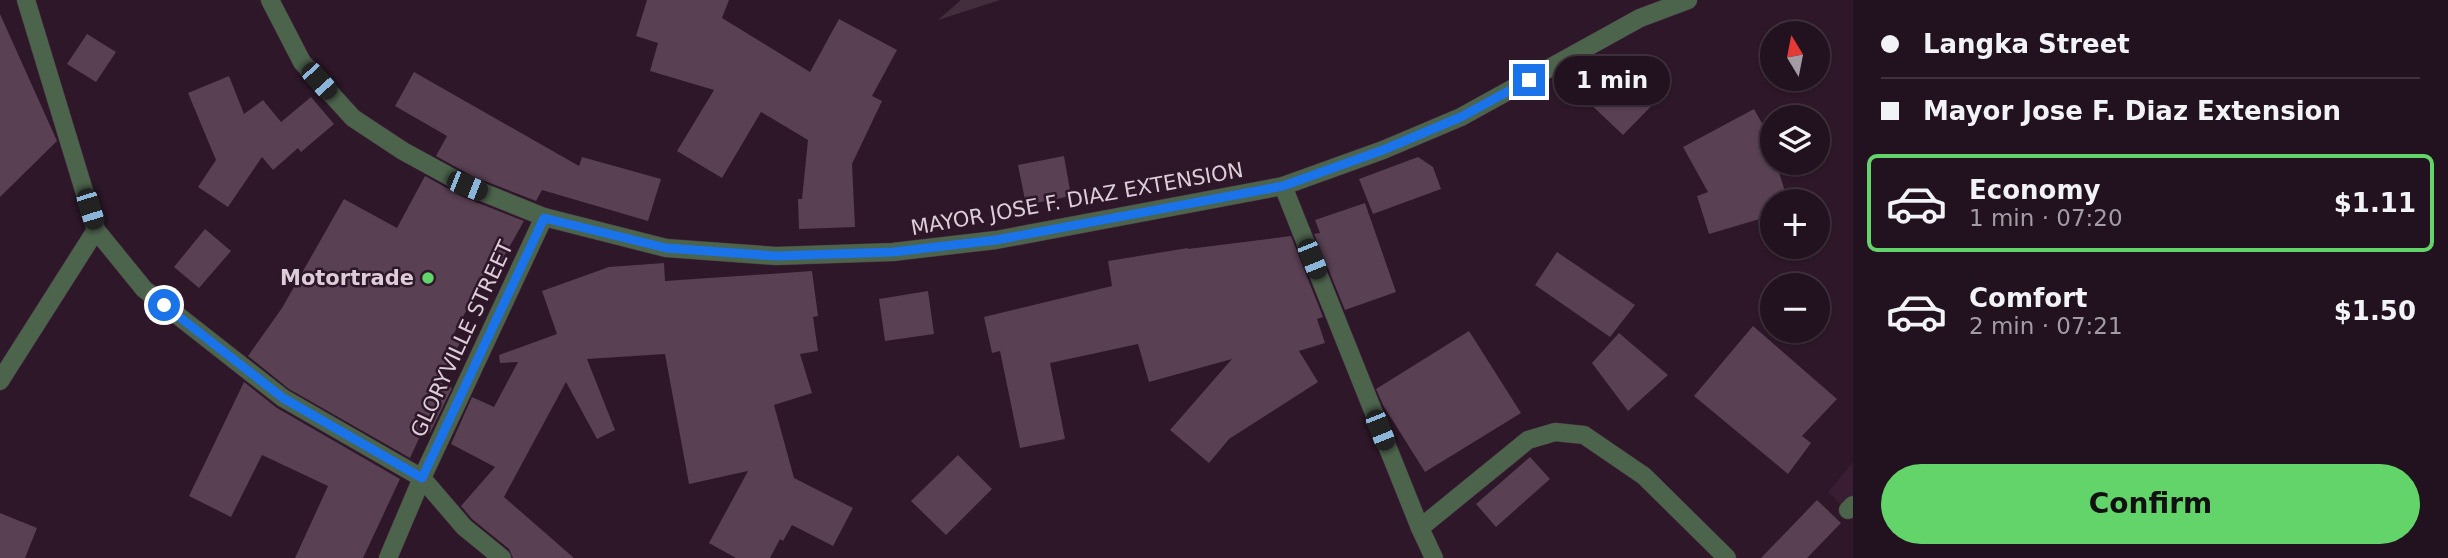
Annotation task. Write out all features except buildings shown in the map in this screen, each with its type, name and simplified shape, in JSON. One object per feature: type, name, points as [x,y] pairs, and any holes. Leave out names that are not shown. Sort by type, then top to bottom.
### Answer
[{"type":"street","points":[[26,0],[96,230],[144,289],[283,398],[422,478],[464,527],[502,558]]},
{"type":"street","name":"MAYOR JOSE F. DIAZ EXTENSION","points":[[270,0],[302,62],[353,118],[403,151],[467,186],[544,218],[666,248],[776,256],[893,252],[996,240],[1283,186],[1383,150],[1461,117],[1640,18],[1688,0]]},
{"type":"street","points":[[1283,186],[1434,558]]},
{"type":"street","name":"GLORYVILLE STREET","points":[[388,558],[422,478],[544,218]]},
{"type":"street","points":[[0,381],[96,230]]},
{"type":"street","points":[[1420,528],[1528,440],[1555,432],[1584,435],[1644,476],[1727,558]]},
{"type":"shaded area","points":[[961,0],[1000,0],[938,20]]},
{"type":"shaded area","points":[[1853,462],[1853,516],[1828,492]]},
{"type":"place","name":"Motortrade","points":[[428,278]]},
{"type":"route","points":[[164,305],[283,398],[422,478],[544,218],[666,248],[776,256],[893,252],[996,240],[1283,186],[1383,150],[1461,117],[1529,80]]}]
